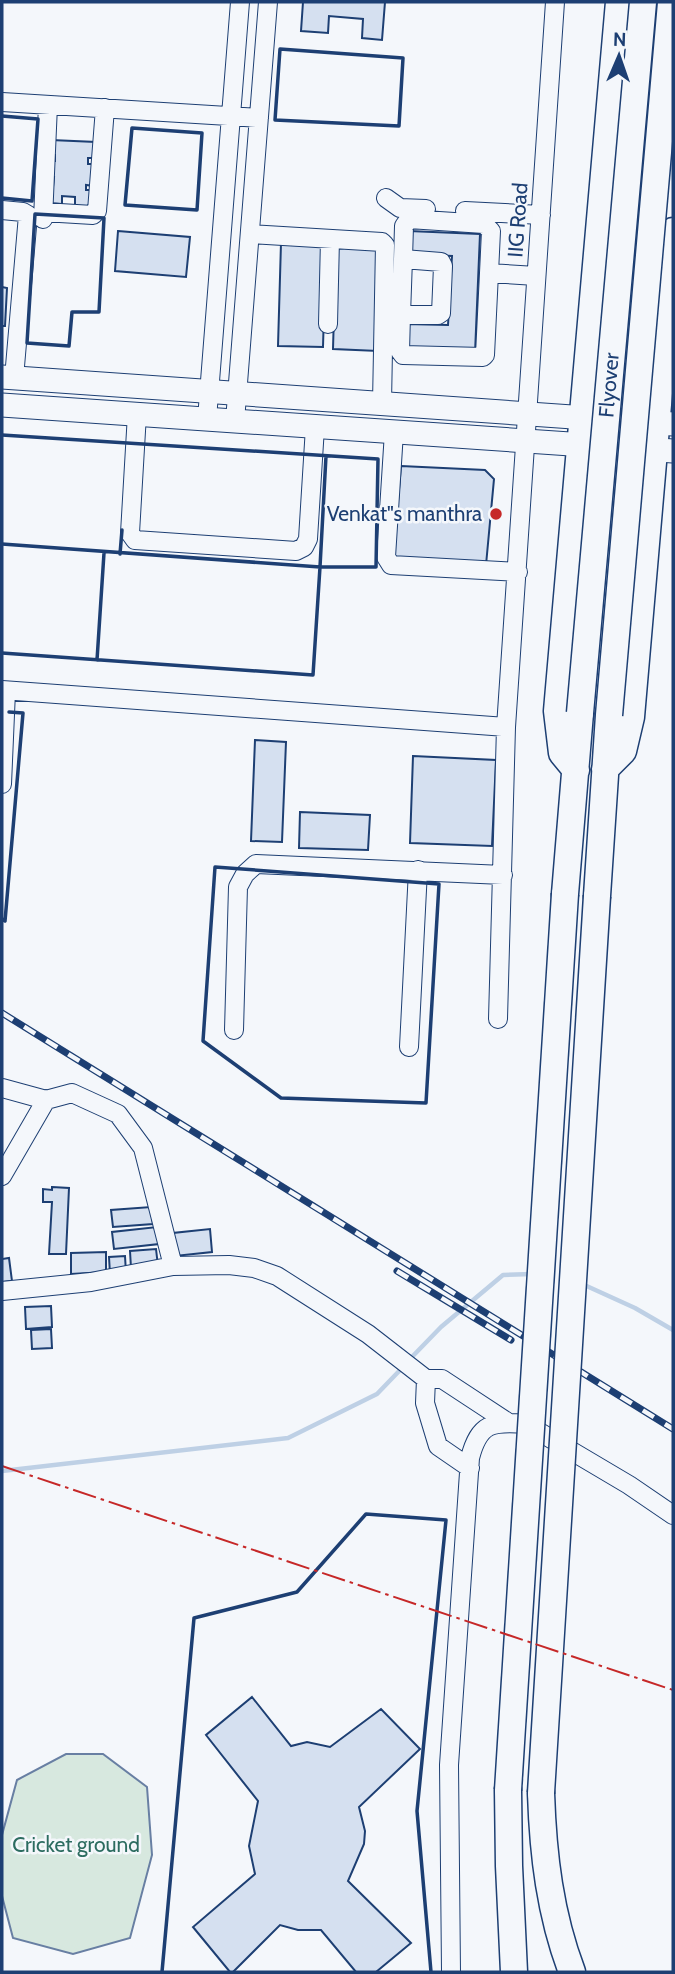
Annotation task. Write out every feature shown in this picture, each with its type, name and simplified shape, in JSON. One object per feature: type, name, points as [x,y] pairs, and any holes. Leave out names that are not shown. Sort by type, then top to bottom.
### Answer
[{"type":"highway","points":[[576,769],[562,753],[558,711],[619,2]]},
{"type":"highway","name":"Flyover","points":[[514,1972],[508,1790],[565,894],[643,2]]},
{"type":"highway","name":"Flyover","points":[[572,1972],[545,1870],[541,1793],[605,769],[671,3]]},
{"type":"highway","points":[[605,769],[623,751],[631,717],[664,451],[673,231]]},
{"type":"main road","points":[[8,377],[665,423]]},
{"type":"main road","points":[[2,405],[664,451]]},
{"type":"street","points":[[206,419],[240,2]]},
{"type":"street","points":[[235,421],[268,2]]},
{"type":"street","name":"IIG Road","points":[[498,1019],[506,727],[555,2]]},
{"type":"street","points":[[2,102],[259,118]]},
{"type":"street","points":[[48,105],[43,215],[93,215],[97,211],[105,108]]},
{"type":"street","points":[[386,198],[400,208],[541,215]]},
{"type":"street","points":[[2,210],[28,215],[8,377]]},
{"type":"street","points":[[410,219],[484,224],[491,231],[489,272],[485,355],[403,355],[400,351],[404,226],[410,219]]},
{"type":"street","points":[[250,234],[382,242],[385,245],[382,403]]},
{"type":"street","points":[[328,324],[330,239]]},
{"type":"street","points":[[401,316],[439,315],[443,266],[441,262],[403,259]]},
{"type":"street","points":[[489,272],[536,276]]},
{"type":"street","points":[[137,414],[130,533],[135,540],[296,551],[304,547],[308,539],[315,427]]},
{"type":"street","points":[[394,432],[386,557],[391,565],[518,572]]},
{"type":"street","points":[[2,784],[4,691],[506,727]]},
{"type":"street","points":[[234,1030],[238,887],[245,874],[256,864],[502,875]]},
{"type":"street","points":[[410,1047],[418,870]]},
{"type":"street","points":[[2,1088],[46,1100],[72,1093],[118,1114],[143,1148],[173,1266]]},
{"type":"street","points":[[2,1176],[46,1100]]},
{"type":"street","points":[[2,1291],[91,1282],[173,1266],[229,1265],[254,1268],[276,1276],[368,1334],[424,1376],[442,1379],[509,1423]]},
{"type":"street","points":[[424,1376],[425,1403],[438,1446],[470,1468]]},
{"type":"street","points":[[451,1972],[449,1765],[470,1468],[476,1437],[488,1426],[526,1424],[629,1485],[673,1515]]},
{"type":"green space","name":"Cricket ground","points":[[66,1754],[103,1754],[147,1787],[152,1855],[130,1938],[73,1954],[13,1938],[2,1896],[2,1835],[17,1780]]},
{"type":"building","points":[[303,2],[385,2],[382,40],[362,38],[363,19],[329,16],[328,33],[301,31]]},
{"type":"building","points":[[51,140],[96,142],[95,158],[88,158],[88,164],[95,164],[94,186],[86,185],[86,190],[92,190],[91,207],[75,206],[75,197],[62,196],[62,204],[47,203],[48,187],[53,187],[54,177],[50,177],[51,161],[55,161],[55,155],[51,155]]},
{"type":"building","points":[[118,231],[190,237],[186,277],[115,271]]},
{"type":"building","points":[[409,231],[480,234],[475,353],[404,350],[405,324],[448,325],[452,256],[409,254]]},
{"type":"building","points":[[281,243],[326,244],[323,347],[278,346]]},
{"type":"building","points":[[336,244],[381,246],[378,351],[333,349]]},
{"type":"building","points":[[2,287],[7,288],[5,326],[2,326]]},
{"type":"building","points":[[401,466],[485,470],[494,479],[486,565],[393,559]]},
{"type":"building","points":[[255,740],[286,742],[282,842],[251,841]]},
{"type":"building","points":[[413,756],[496,760],[492,846],[410,843]]},
{"type":"building","points":[[300,812],[370,815],[368,850],[299,848]]},
{"type":"building","points":[[52,1187],[69,1188],[66,1254],[49,1254],[52,1202],[43,1202],[43,1189],[52,1190]]},
{"type":"building","points":[[151,1207],[153,1224],[113,1227],[111,1210]]},
{"type":"building","points":[[157,1227],[159,1244],[114,1249],[112,1232]]},
{"type":"building","points":[[210,1229],[212,1252],[175,1256],[173,1233]]},
{"type":"building","points":[[156,1249],[158,1266],[131,1268],[130,1251]]},
{"type":"building","points":[[106,1252],[106,1272],[71,1274],[71,1253]]},
{"type":"building","points":[[125,1256],[126,1273],[110,1274],[109,1257]]},
{"type":"building","points":[[9,1258],[12,1281],[2,1282],[2,1259]]},
{"type":"building","points":[[51,1306],[52,1327],[26,1329],[25,1307]]},
{"type":"building","points":[[51,1329],[52,1348],[32,1349],[31,1330]]},
{"type":"building","points":[[252,1697],[291,1746],[307,1742],[330,1747],[381,1709],[420,1749],[359,1807],[365,1831],[364,1844],[348,1881],[411,1943],[376,1972],[356,1972],[321,1930],[298,1930],[280,1925],[230,1972],[193,1927],[255,1874],[249,1846],[258,1801],[206,1735]]},
{"type":"waterway","points":[[409,1360],[441,1327],[503,1275],[532,1274]]},
{"type":"waterway","points":[[580,1283],[635,1308],[673,1330]]},
{"type":"waterway","points":[[2,1471],[288,1438],[377,1394],[403,1367]]},
{"type":"railway","points":[[2,1013],[673,1429]]},
{"type":"railway","points":[[397,1271],[511,1340]]},
{"type":"wall","points":[[280,49],[403,58],[399,126],[275,120],[280,49]]},
{"type":"wall","points":[[2,116],[38,119],[32,201],[2,198]]},
{"type":"wall","points":[[132,128],[202,133],[197,210],[125,205],[132,128]]},
{"type":"wall","points":[[35,214],[104,218],[99,312],[72,312],[69,346],[27,343],[35,214]]},
{"type":"wall","points":[[2,435],[378,459],[376,567],[320,567],[313,675],[2,653]]},
{"type":"wall","points":[[2,544],[320,567],[326,456]]},
{"type":"wall","points":[[120,554],[122,530]]},
{"type":"wall","points":[[97,660],[104,553]]},
{"type":"wall","points":[[2,919],[5,921],[23,713],[9,712]]},
{"type":"wall","points":[[215,867],[439,884],[426,1103],[281,1098],[203,1041],[215,867]]},
{"type":"wall","points":[[162,1972],[194,1618],[297,1592],[366,1514],[446,1520],[417,1811],[431,1972]]},
{"type":"power","points":[[2,1466],[673,1690]]},
{"type":"place","name":"Venkat\"s manthra","points":[[496,514]]}]
